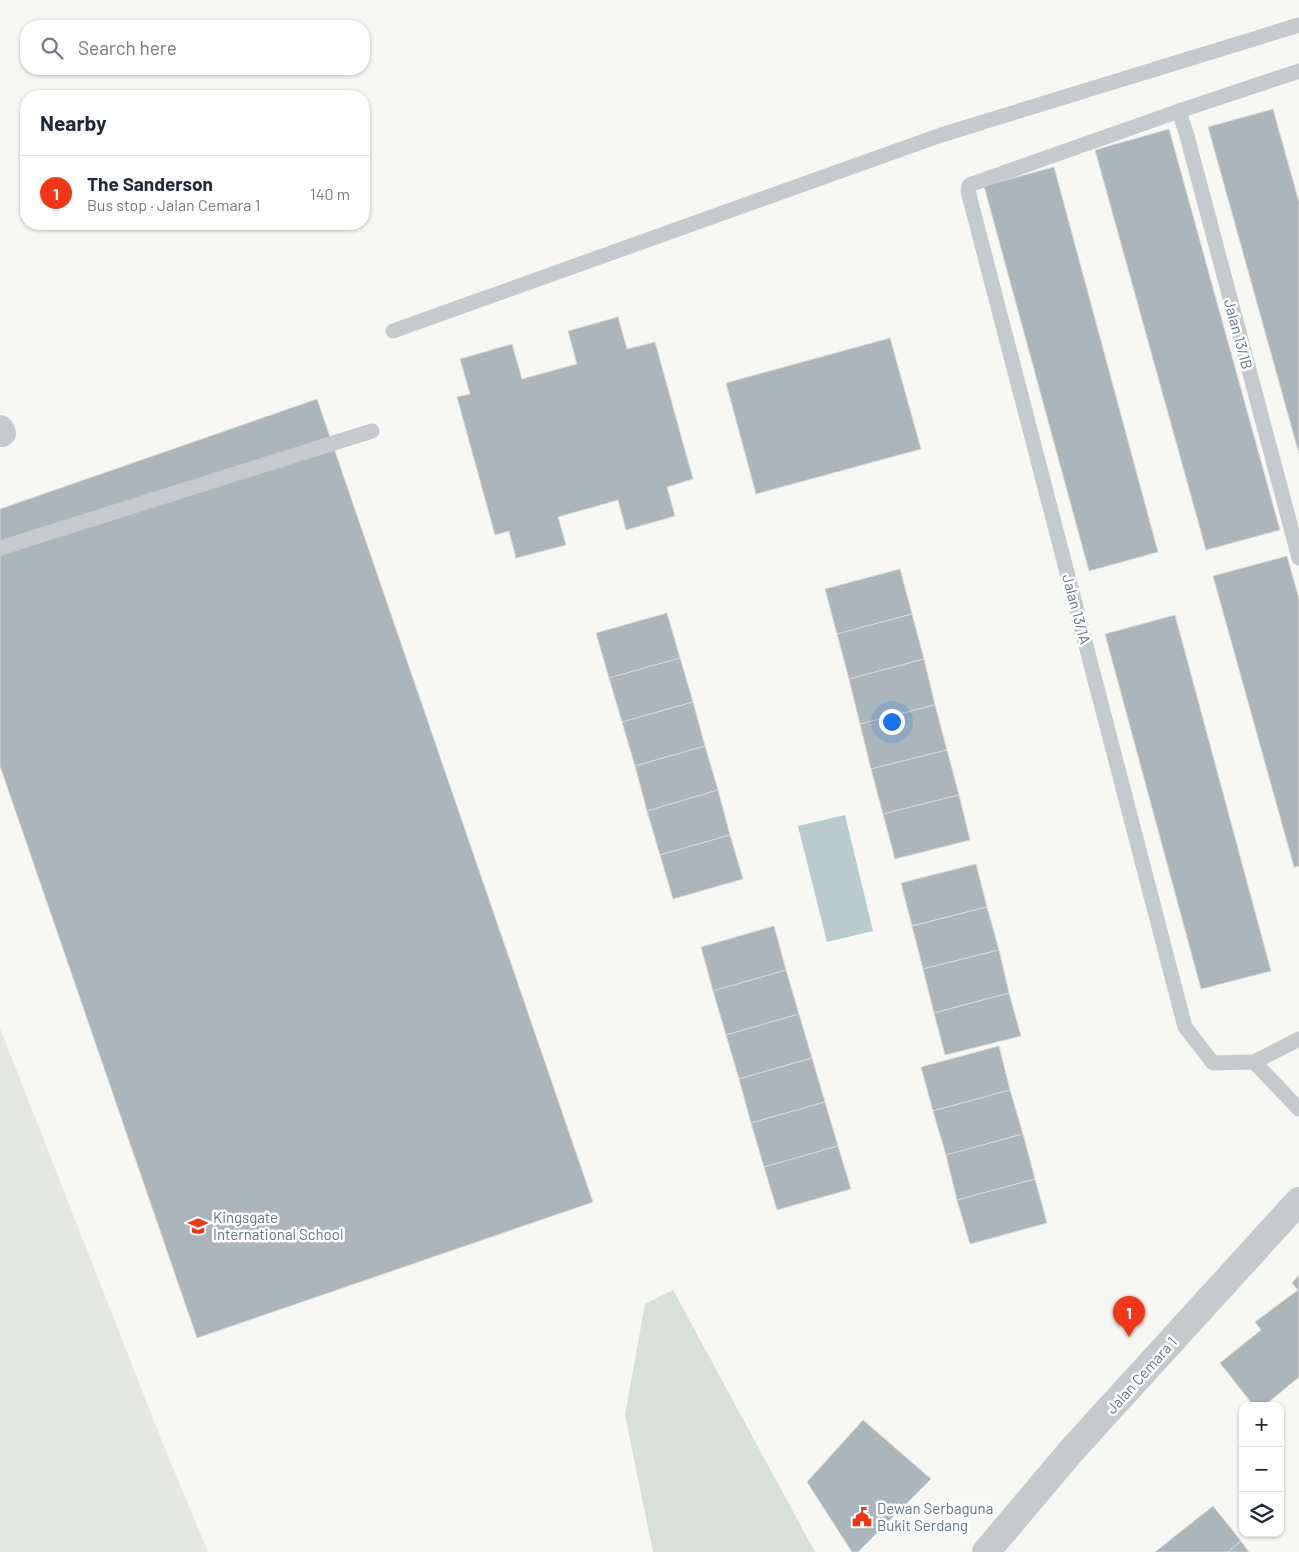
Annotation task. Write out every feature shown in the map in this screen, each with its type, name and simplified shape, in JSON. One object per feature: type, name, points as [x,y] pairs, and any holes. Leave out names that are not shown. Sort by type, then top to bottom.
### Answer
[{"type":"street","name":"Jalan Cemara 1","points":[[986,1552],[1072,1450],[1299,1201]]},
{"type":"lane","points":[[393,331],[941,136],[1299,25]]},
{"type":"lane","points":[[1179,111],[1299,70]]},
{"type":"lane","name":"Jalan 13/1A","points":[[1179,111],[972,184],[969,186],[968,191],[1186,1027],[1213,1063],[1254,1062]]},
{"type":"lane","name":"Jalan 13/1B","points":[[1179,111],[1299,558]]},
{"type":"lane","points":[[0,548],[372,431]]},
{"type":"lane","points":[[1299,1040],[1254,1062],[1299,1109]]},
{"type":"shaded area","points":[[845,815],[873,931],[827,942],[798,826]]},
{"type":"shaded area","points":[[0,1028],[163,1444],[208,1552],[0,1552]]},
{"type":"shaded area","points":[[673,1290],[815,1552],[653,1552],[625,1415],[645,1304]]},
{"type":"building","points":[[1273,109],[1299,202],[1299,454],[1208,127]]},
{"type":"building","points":[[1169,129],[1280,530],[1206,550],[1095,150]]},
{"type":"building","points":[[1054,167],[1158,552],[1089,571],[984,186]]},
{"type":"building","points":[[618,317],[627,349],[655,342],[693,479],[667,487],[675,516],[626,530],[618,500],[558,517],[566,545],[516,558],[509,531],[495,535],[457,397],[470,394],[460,359],[512,344],[522,379],[577,364],[568,331]]},
{"type":"building","points":[[890,338],[921,449],[756,494],[726,383]]},
{"type":"building","points":[[317,399],[593,1202],[197,1338],[0,766],[0,509]]},
{"type":"building","points":[[1287,556],[1299,599],[1299,866],[1294,867],[1213,576]]},
{"type":"building","points":[[900,569],[912,614],[837,634],[825,589]]},
{"type":"building","points":[[667,613],[680,658],[609,678],[596,633]]},
{"type":"building","points":[[912,614],[924,659],[849,679],[837,634]]},
{"type":"building","points":[[1175,615],[1271,971],[1201,989],[1105,634]]},
{"type":"building","points":[[680,658],[693,702],[622,722],[609,678]]},
{"type":"building","points":[[924,659],[935,705],[860,724],[849,679]]},
{"type":"building","points":[[693,702],[705,746],[635,766],[622,722]]},
{"type":"building","points":[[935,705],[947,750],[871,769],[860,724]]},
{"type":"building","points":[[705,746],[718,790],[647,811],[635,766]]},
{"type":"building","points":[[947,750],[959,795],[883,814],[871,769]]},
{"type":"building","points":[[718,790],[730,835],[660,855],[647,811]]},
{"type":"building","points":[[959,795],[970,840],[895,859],[883,814]]},
{"type":"building","points":[[730,835],[743,879],[673,899],[660,855]]},
{"type":"building","points":[[976,864],[987,907],[912,926],[901,883]]},
{"type":"building","points":[[987,907],[999,950],[923,969],[912,926]]},
{"type":"building","points":[[774,926],[786,970],[713,991],[701,947]]},
{"type":"building","points":[[999,950],[1009,993],[934,1013],[923,969]]},
{"type":"building","points":[[786,970],[799,1014],[726,1035],[713,991]]},
{"type":"building","points":[[1009,993],[1021,1036],[945,1055],[934,1013]]},
{"type":"building","points":[[799,1014],[812,1058],[739,1079],[726,1035]]},
{"type":"building","points":[[999,1046],[1010,1090],[933,1111],[921,1067]]},
{"type":"building","points":[[812,1058],[825,1102],[751,1123],[739,1079]]},
{"type":"building","points":[[1010,1090],[1023,1134],[946,1155],[933,1111]]},
{"type":"building","points":[[825,1102],[838,1146],[764,1167],[751,1123]]},
{"type":"building","points":[[1023,1134],[1035,1179],[957,1200],[946,1155]]},
{"type":"building","points":[[838,1146],[851,1189],[777,1210],[764,1167]]},
{"type":"building","points":[[1035,1179],[1047,1223],[970,1244],[957,1200]]},
{"type":"building","points":[[1299,1275],[1299,1377],[1269,1402],[1251,1402],[1220,1363],[1261,1330],[1255,1322],[1298,1290],[1292,1283]]},
{"type":"building","name":"Dewan Serbaguna Bukit Serdang","points":[[863,1420],[931,1479],[858,1552],[852,1552],[807,1482]]},
{"type":"building","points":[[1213,1506],[1241,1541],[1228,1552],[1155,1552]]},
{"type":"building","points":[[1241,1541],[1249,1552],[1228,1552]]},
{"type":"place","name":"Kingsgate International School","points":[[198,1226]]},
{"type":"place","name":"The Sanderson","points":[[1129,1337]]},
{"type":"place","name":"Dewan Serbaguna Bukit Serdang","points":[[862,1517]]}]
